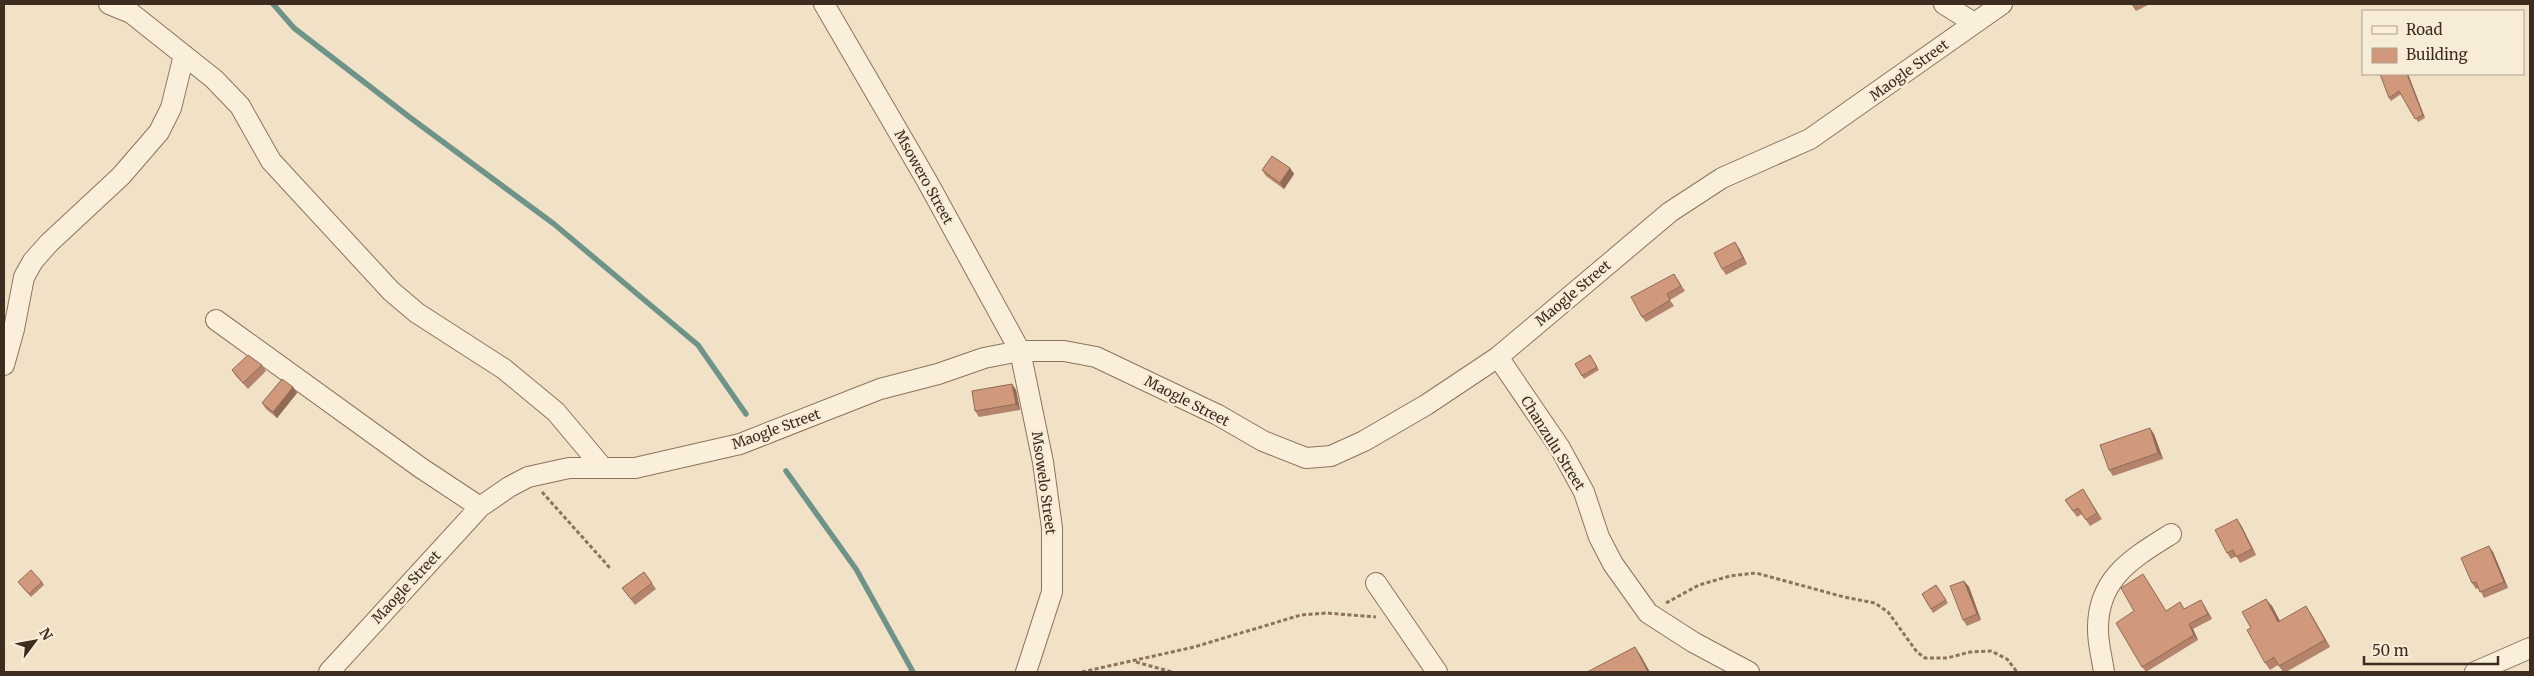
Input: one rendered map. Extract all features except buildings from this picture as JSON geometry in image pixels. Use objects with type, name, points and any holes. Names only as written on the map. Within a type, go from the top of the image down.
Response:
[{"type":"street","points":[[109,4],[131,14],[214,79],[240,106],[271,161],[390,291],[417,313],[504,370],[556,412],[604,468]]},
{"type":"street","name":"Msowero Street","points":[[824,4],[927,181],[1020,352]]},
{"type":"street","points":[[1944,4],[1974,23]]},
{"type":"street","name":"Maogle Street","points":[[329,672],[480,507],[509,487],[528,477],[568,468],[635,468],[740,444],[880,389],[938,374],[984,358],[1020,352],[1064,351],[1096,357],[1209,410],[1263,441],[1306,458],[1331,456],[1364,441],[1426,405],[1498,357],[1670,212],[1722,178],[1810,139],[2002,4]]},
{"type":"street","points":[[4,365],[14,329],[24,277],[28,269],[49,243],[121,176],[159,132],[170,108],[184,55]]},
{"type":"street","points":[[216,320],[421,468],[480,507]]},
{"type":"street","name":"Msowelo Street","points":[[1020,352],[1044,462],[1052,528],[1052,592],[1026,672]]},
{"type":"street","name":"Chanzulu Street","points":[[1498,357],[1560,448],[1584,492],[1599,538],[1613,564],[1648,613],[1692,642],[1749,672]]},
{"type":"street","points":[[2104,672],[2098,630],[2100,603],[2112,580],[2128,562],[2172,534]]},
{"type":"street","points":[[1376,583],[1408,627],[1437,672]]},
{"type":"street","points":[[2474,672],[2530,648]]},
{"type":"path","points":[[528,477],[610,568]]},
{"type":"path","points":[[1648,613],[1699,585],[1730,576],[1756,573],[1844,597],[1875,603],[1888,612],[1917,652],[1925,658],[1947,658],[1970,652],[1992,651],[2007,659],[2017,672]]},
{"type":"path","points":[[1082,672],[1136,662],[1194,647],[1301,615],[1327,613],[1375,616],[1408,627]]},
{"type":"path","points":[[1136,662],[1172,672]]},
{"type":"waterway","points":[[273,4],[294,28],[412,119],[554,224],[698,345],[746,414]]},
{"type":"waterway","points":[[786,471],[856,569],[913,672]]}]
